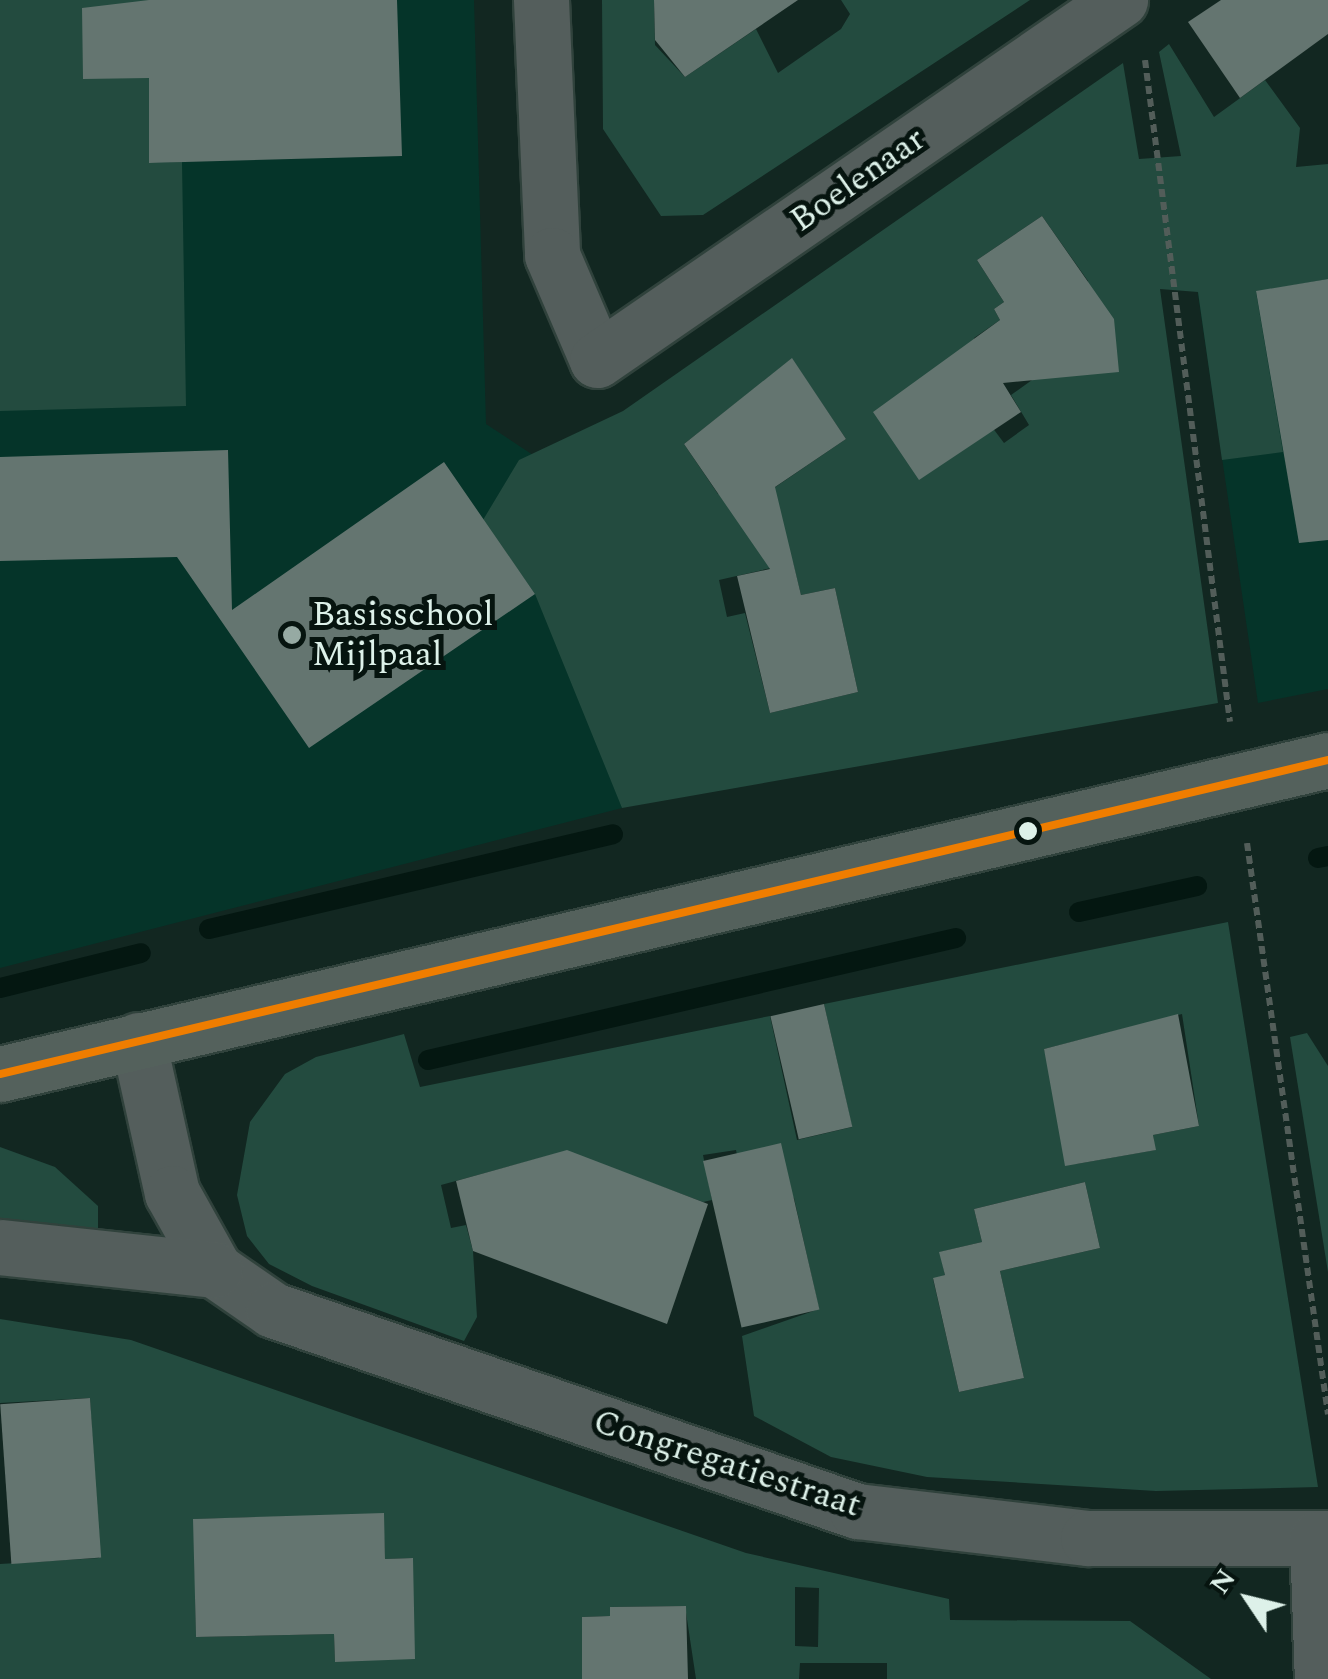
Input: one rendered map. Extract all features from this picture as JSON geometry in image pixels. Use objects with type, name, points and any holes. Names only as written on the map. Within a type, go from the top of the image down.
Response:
[{"type":"main road","points":[[0,1074],[1328,760]]},
{"type":"street","name":"Boelenaar","points":[[541,0],[552,255],[597,360],[1120,0]]},
{"type":"street","name":"Congregatiestraat","points":[[138,1040],[172,1192],[215,1270],[273,1310],[857,1510],[1088,1538],[1322,1538]]},
{"type":"street","name":"Congregatiestraat","points":[[0,1247],[215,1270]]},
{"type":"street","points":[[1322,1538],[1322,1679]]},
{"type":"path","points":[[1144,54],[1238,779],[1328,1414]]},
{"type":"shaded area","name":"Basisschool Mijlpaal","points":[[0,0],[474,0],[486,424],[545,463],[622,808],[0,968]]},
{"type":"shaded area","points":[[0,0],[149,0],[149,163],[182,162],[186,406],[0,411]]},
{"type":"shaded area","points":[[602,0],[654,0],[655,45],[685,77],[756,29],[778,73],[841,29],[850,14],[841,0],[1030,0],[703,215],[661,216],[603,129]]},
{"type":"shaded area","points":[[1169,44],[1214,117],[1265,80],[1300,128],[1296,167],[1328,164],[1328,279],[1256,292],[1283,452],[1222,460],[1198,292],[1160,289],[1218,703],[622,808],[535,594],[483,520],[519,460],[623,411],[1123,63],[1139,159],[1181,156],[1159,52]],"holes":[[[1042,216],[1088,281],[1039,375],[1011,395],[1029,425],[1004,443],[989,423],[974,338],[1000,320],[994,309],[1004,302],[977,260]],[[792,359],[846,439],[771,490],[718,494],[684,444]],[[793,563],[801,595],[835,588],[858,692],[770,713],[745,613],[727,617],[719,580]]]},
{"type":"shaded area","points":[[1328,200],[1328,689],[1258,703],[1187,219]]},
{"type":"shaded area","points":[[1228,922],[1318,1487],[1156,1491],[927,1477],[831,1457],[754,1416],[742,1336],[819,1309],[794,1198],[741,1175],[736,1150],[703,1155],[712,1200],[703,1202],[566,1151],[441,1185],[451,1228],[466,1225],[473,1251],[477,1317],[464,1341],[312,1286],[269,1264],[247,1236],[237,1195],[250,1122],[285,1074],[316,1057],[404,1034],[420,1087],[770,1016],[797,1140],[852,1127],[824,1004]],"holes":[[[1182,1014],[1199,1126],[1153,1135],[1155,1150],[1076,1164],[1044,1049]],[[1085,1182],[1100,1248],[1000,1271],[1024,1378],[959,1392],[933,1279],[945,1275],[940,1252],[982,1242],[974,1209]]]},
{"type":"shaded area","points":[[1307,1033],[1328,1066],[1328,1272],[1290,1037]]},
{"type":"shaded area","points":[[0,1147],[55,1167],[98,1206],[98,1229],[0,1220]]},
{"type":"shaded area","points":[[0,1319],[131,1340],[746,1553],[949,1599],[950,1620],[1130,1621],[1211,1679],[887,1679],[887,1663],[800,1663],[799,1679],[696,1679],[685,1606],[610,1607],[610,1616],[582,1617],[582,1679],[0,1679],[0,1564],[99,1558],[90,1398],[0,1403]],"holes":[[[383,1514],[385,1559],[412,1558],[335,1662],[334,1634],[196,1637],[194,1519]],[[795,1587],[819,1588],[818,1647],[795,1646]]]},
{"type":"building","points":[[149,0],[397,0],[402,156],[149,163],[149,78],[83,79],[82,8]]},
{"type":"building","points":[[654,0],[798,0],[685,77],[655,40]]},
{"type":"building","points":[[1221,0],[1328,0],[1328,34],[1240,98],[1188,22]]},
{"type":"building","points":[[1042,216],[1114,319],[1119,372],[1003,383],[1021,412],[919,480],[873,412],[1000,320],[994,309],[1004,302],[977,260]]},
{"type":"building","points":[[1328,279],[1328,540],[1299,543],[1256,291]]},
{"type":"building","points":[[792,358],[846,439],[775,487],[801,595],[835,588],[858,692],[770,713],[737,576],[770,569],[684,444]]},
{"type":"building","points":[[228,450],[232,610],[444,462],[535,594],[309,748],[177,557],[0,561],[0,457]]},
{"type":"building","points":[[824,1004],[852,1127],[799,1139],[770,1016]]},
{"type":"building","points":[[1178,1014],[1199,1126],[1153,1135],[1156,1150],[1065,1166],[1044,1049]]},
{"type":"building","points":[[781,1143],[819,1310],[742,1328],[703,1161]]},
{"type":"building","points":[[567,1150],[708,1204],[667,1324],[473,1251],[456,1181]]},
{"type":"building","points":[[1085,1182],[1100,1248],[1000,1271],[1024,1378],[959,1392],[933,1278],[945,1275],[939,1252],[982,1242],[974,1209]]},
{"type":"building","points":[[90,1398],[101,1558],[11,1564],[0,1404]]},
{"type":"building","points":[[384,1513],[385,1559],[413,1558],[415,1659],[335,1662],[334,1634],[196,1637],[193,1519]]},
{"type":"building","points":[[686,1606],[688,1679],[582,1679],[582,1617],[610,1616],[610,1607]]},
{"type":"waterway","points":[[209,929],[613,834]]},
{"type":"waterway","points":[[1318,858],[1328,856]]},
{"type":"waterway","points":[[1079,912],[1197,886]]},
{"type":"waterway","points":[[428,1060],[956,938]]},
{"type":"waterway","points":[[0,988],[141,953]]},
{"type":"transit line","points":[[0,1074],[1328,760]]},
{"type":"place","name":"Basisschool Mijlpaal","points":[[292,635]]}]
